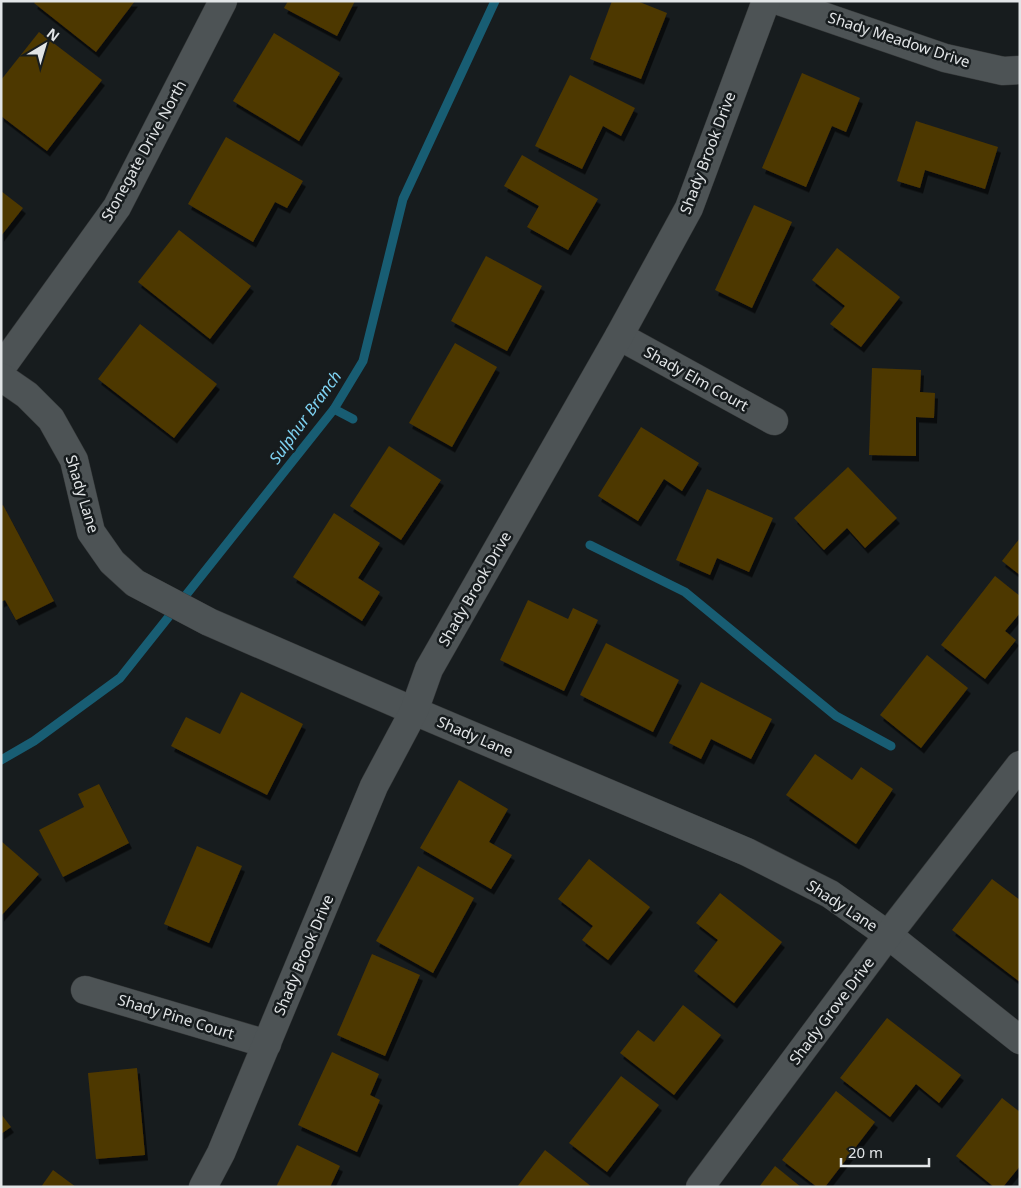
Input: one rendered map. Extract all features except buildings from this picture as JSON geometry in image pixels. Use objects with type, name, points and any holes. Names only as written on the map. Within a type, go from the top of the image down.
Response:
[{"type":"street","name":"Stonegate Drive North","points":[[1,368],[117,207],[222,1]]},
{"type":"street","name":"Shady Brook Drive","points":[[203,1187],[221,1153],[374,786],[414,711],[429,669],[619,336],[689,208],[766,1]]},
{"type":"street","name":"Shady Meadow Drive","points":[[780,1],[944,58],[1002,72],[1020,70]]},
{"type":"street","name":"Shady Elm Court","points":[[619,336],[774,422]]},
{"type":"street","name":"Shady Lane","points":[[1,376],[27,395],[51,419],[74,460],[91,532],[112,562],[135,583],[209,622],[748,852],[830,894],[888,935],[1020,1040]]},
{"type":"street","name":"Shady Grove Drive","points":[[700,1187],[888,935],[1020,765]]},
{"type":"street","name":"Shady Pine Court","points":[[85,990],[266,1044]]},
{"type":"waterway","name":"Sulphur Branch","points":[[1,760],[34,741],[120,678],[334,409],[363,361],[403,199],[495,1]]},
{"type":"waterway","points":[[334,409],[353,419]]},
{"type":"waterway","points":[[590,545],[685,592],[836,716],[891,746]]}]
